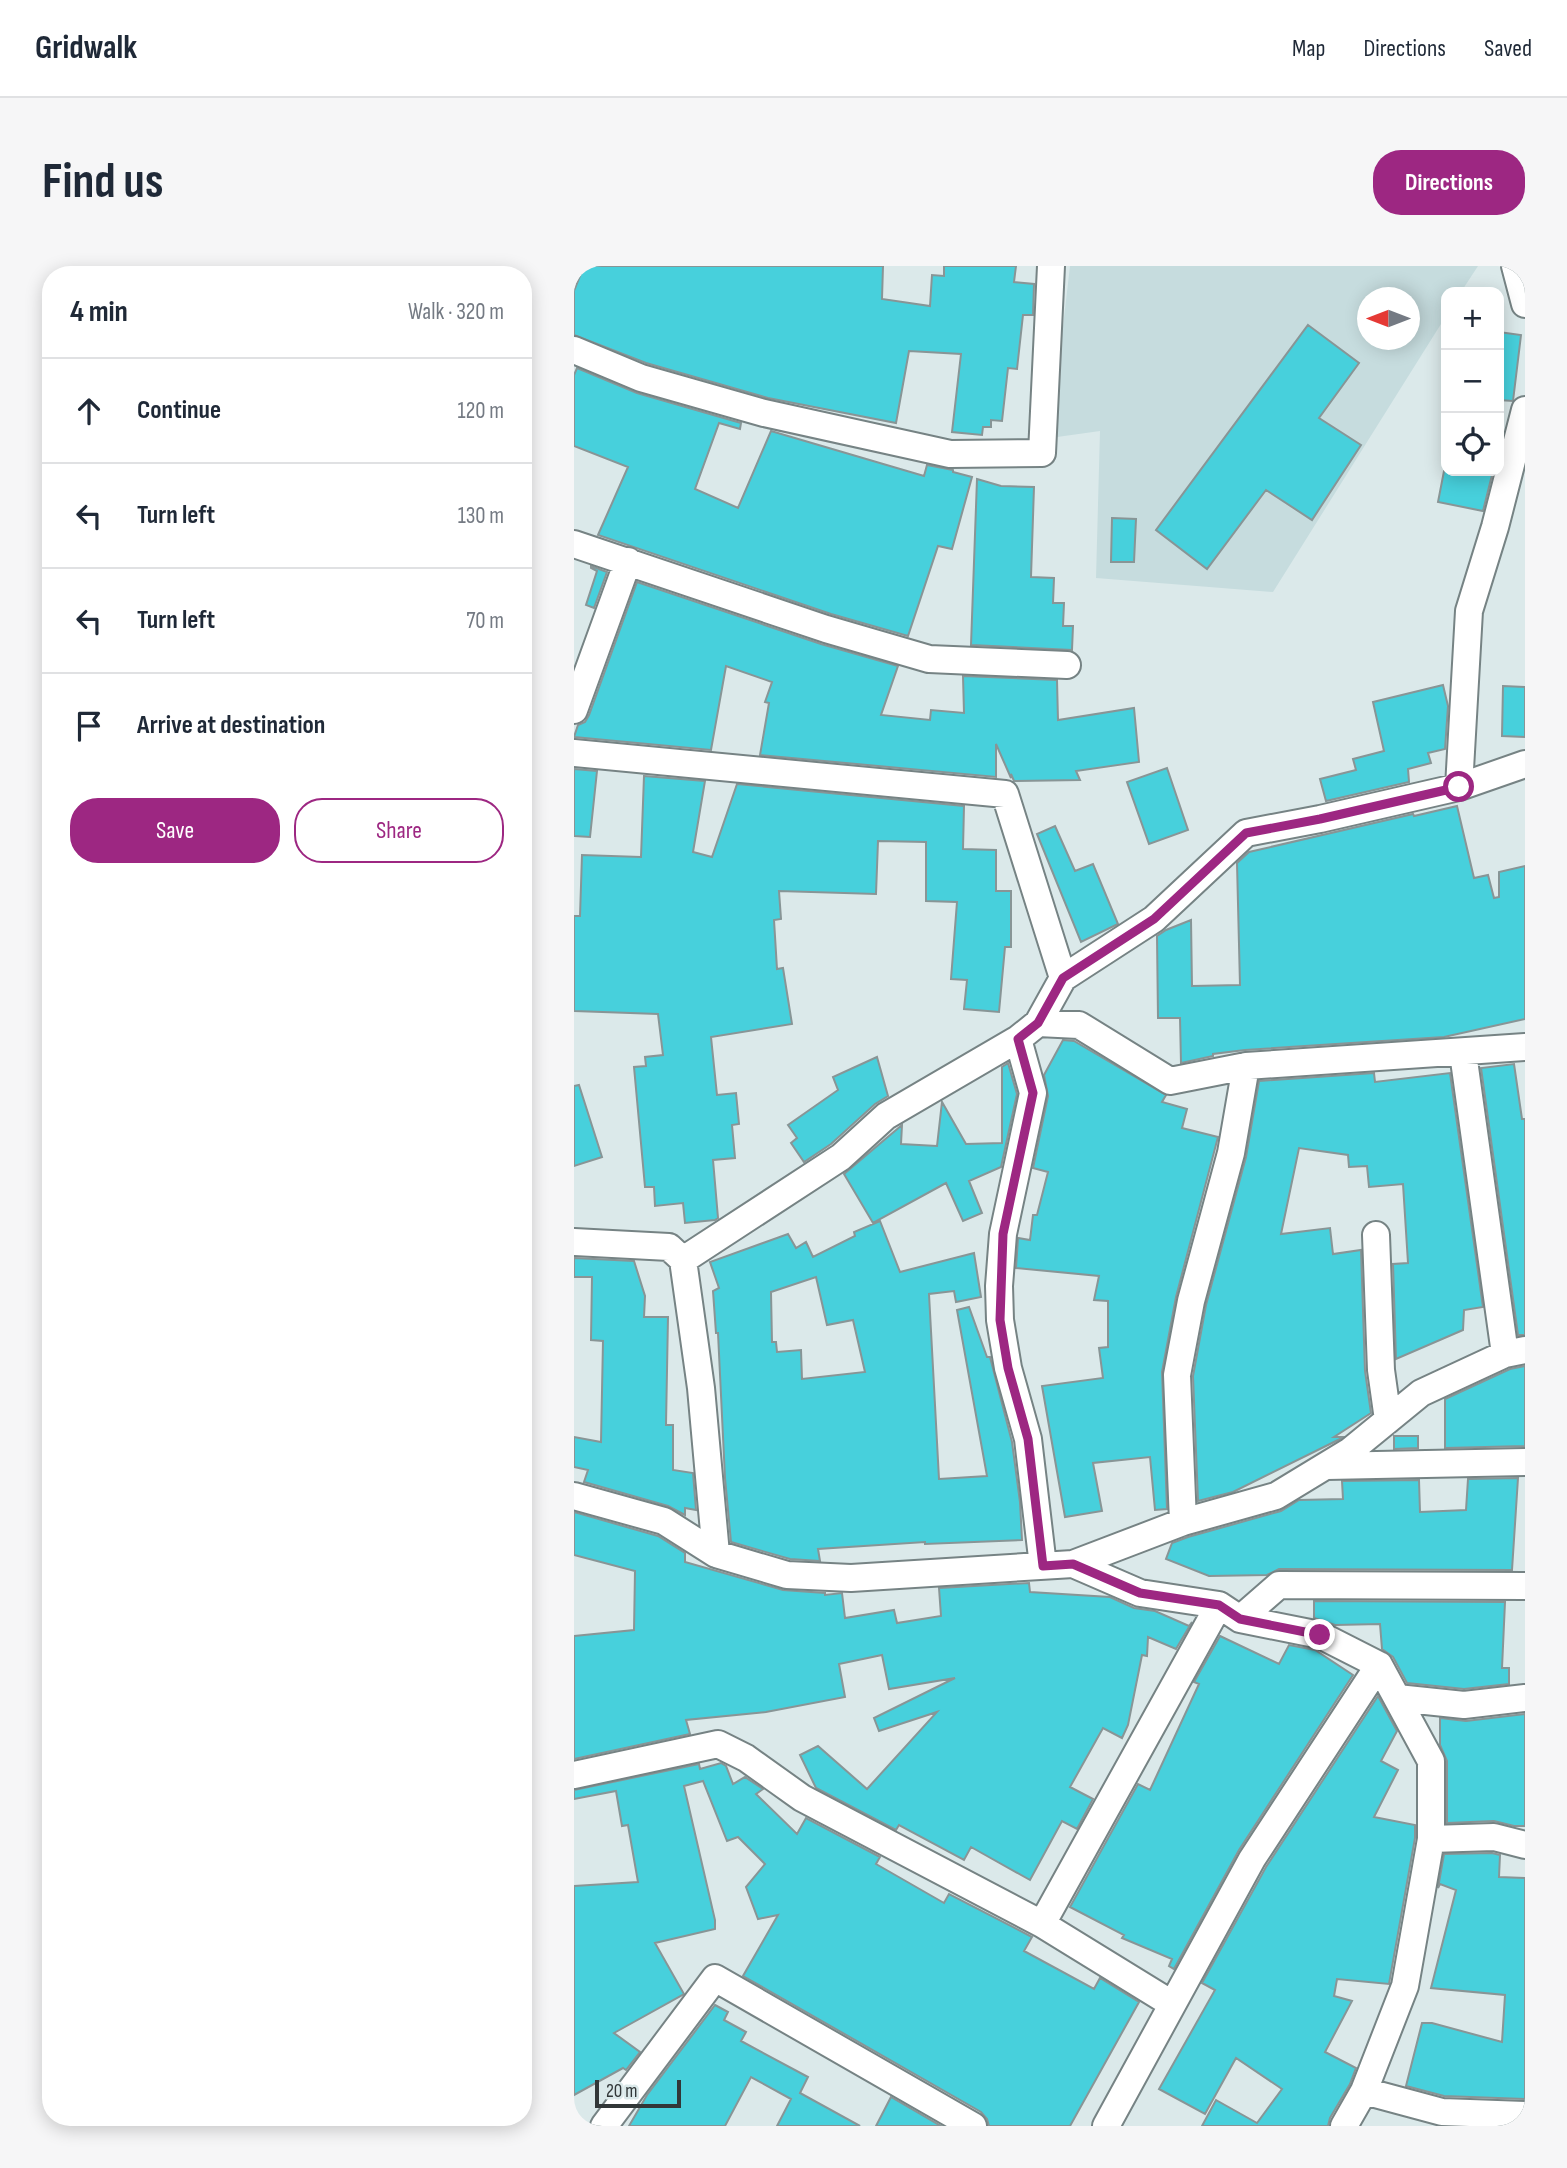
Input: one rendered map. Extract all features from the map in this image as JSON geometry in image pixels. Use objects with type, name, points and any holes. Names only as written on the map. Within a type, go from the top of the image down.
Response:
[{"type":"street","points":[[574,350],[641,377],[764,413],[950,454],[1042,453],[1051,266]]},
{"type":"street","points":[[1515,266],[1525,304]]},
{"type":"street","points":[[1459,787],[1469,611],[1495,527],[1525,410]]},
{"type":"street","points":[[574,544],[826,629],[929,659],[1067,665]]},
{"type":"street","points":[[574,710],[628,561]]},
{"type":"street","points":[[574,753],[1006,794],[1063,978]]},
{"type":"street","points":[[1043,1566],[1028,1439],[1008,1368],[1000,1320],[1003,1234],[1033,1093],[1028,1031],[1063,978],[1154,919],[1246,833],[1459,787],[1525,764]]},
{"type":"street","points":[[683,1260],[841,1157],[886,1116],[1028,1031],[1079,1025],[1170,1081],[1246,1066],[1525,1047]]},
{"type":"street","points":[[574,1496],[664,1521],[716,1554],[787,1575],[851,1578],[1073,1564],[1183,1522],[1276,1496],[1350,1451],[1421,1393],[1515,1352],[1463,1053]]},
{"type":"street","points":[[1183,1522],[1177,1375],[1191,1301],[1231,1153],[1246,1066]]},
{"type":"street","points":[[1376,1235],[1381,1370],[1388,1420]]},
{"type":"street","points":[[574,1242],[670,1247],[683,1260],[701,1388],[716,1554]]},
{"type":"street","points":[[1325,1466],[1525,1462]]},
{"type":"street","points":[[1073,1564],[1140,1593],[1320,1635],[1379,1665],[1432,1761],[1431,1839],[1405,1986],[1364,2091],[1344,2126]]},
{"type":"street","points":[[1042,1924],[1230,1612],[1279,1585],[1525,1586]]},
{"type":"street","points":[[1106,2126],[1252,1859],[1379,1665]]},
{"type":"street","points":[[1397,1698],[1464,1705],[1525,1698]]},
{"type":"street","points":[[574,1774],[719,1744],[746,1758],[802,1798],[1042,1924],[1172,2004]]},
{"type":"street","points":[[1431,1839],[1494,1837],[1525,1845]]},
{"type":"street","points":[[604,2126],[715,1978],[973,2126]]},
{"type":"street","points":[[1364,2091],[1442,2112],[1525,2115]]},
{"type":"shaded area","points":[[1070,266],[1478,266],[1464,287],[1441,287],[1441,324],[1273,592],[1096,578],[1100,431],[1050,438]]},
{"type":"building","points":[[584,266],[883,266],[882,299],[930,306],[932,275],[944,276],[944,266],[1016,266],[1014,282],[1034,284],[1033,315],[1023,315],[1017,369],[1008,368],[1002,421],[991,420],[991,427],[983,427],[982,435],[952,432],[961,354],[909,351],[896,423],[768,398],[646,363],[574,335],[574,291]]},
{"type":"building","points":[[1308,325],[1359,363],[1319,418],[1361,445],[1312,520],[1266,490],[1207,569],[1156,530]]},
{"type":"building","points":[[1504,333],[1521,335],[1513,401],[1504,400]]},
{"type":"building","points":[[577,368],[637,393],[741,423],[740,429],[719,423],[695,489],[738,508],[771,431],[924,476],[927,465],[972,477],[952,549],[938,546],[908,636],[831,614],[598,535],[628,467],[574,446],[574,375]]},
{"type":"building","points":[[1443,476],[1492,476],[1483,511],[1438,502]]},
{"type":"building","points":[[977,479],[1001,486],[1034,487],[1031,577],[1054,578],[1053,603],[1064,603],[1063,626],[1073,626],[1072,650],[971,645]]},
{"type":"building","points":[[1112,518],[1136,519],[1134,562],[1111,562]]},
{"type":"building","points":[[591,566],[607,572],[594,608],[586,605],[597,571]]},
{"type":"building","points":[[637,582],[821,644],[898,666],[881,715],[930,720],[931,710],[964,713],[963,676],[1057,680],[1058,720],[1134,708],[1139,762],[1076,771],[1080,780],[1014,781],[996,744],[996,777],[760,755],[769,703],[765,702],[772,682],[726,666],[711,750],[574,737],[578,725],[585,722],[589,715]]},
{"type":"building","points":[[1443,685],[1448,706],[1445,749],[1428,753],[1431,763],[1408,769],[1409,782],[1326,801],[1320,779],[1356,770],[1353,759],[1384,751],[1373,702]]},
{"type":"building","points":[[1503,686],[1525,687],[1525,737],[1502,736]]},
{"type":"building","points":[[1167,768],[1188,830],[1149,844],[1127,782]]},
{"type":"building","points":[[574,769],[597,771],[590,837],[574,836]]},
{"type":"building","points":[[644,776],[705,781],[693,852],[712,857],[737,784],[964,806],[963,849],[996,850],[996,891],[1011,891],[1011,947],[1005,947],[999,1012],[964,1009],[967,980],[951,979],[957,902],[926,901],[926,842],[878,841],[876,894],[779,891],[781,919],[774,920],[777,969],[783,968],[792,1024],[711,1037],[717,1095],[736,1093],[739,1124],[732,1125],[735,1158],[713,1160],[718,1218],[715,1220],[685,1223],[683,1203],[655,1206],[654,1187],[645,1187],[634,1067],[646,1066],[645,1057],[663,1055],[658,1014],[574,1011],[574,916],[580,916],[582,855],[641,857]]},
{"type":"building","points":[[1457,806],[1474,878],[1488,875],[1494,898],[1499,897],[1499,872],[1525,866],[1525,1019],[1444,1037],[1245,1050],[1213,1054],[1181,1063],[1180,1018],[1158,1018],[1157,936],[1191,920],[1192,986],[1240,985],[1237,863],[1249,852]]},
{"type":"building","points":[[1055,826],[1075,871],[1093,864],[1118,924],[1081,942],[1037,834]]},
{"type":"building","points":[[1063,1040],[1074,1041],[1166,1095],[1162,1102],[1187,1109],[1182,1128],[1218,1137],[1176,1297],[1162,1372],[1167,1509],[1155,1510],[1150,1457],[1093,1463],[1102,1511],[1065,1517],[1042,1386],[1103,1378],[1099,1348],[1108,1347],[1108,1301],[1094,1300],[1099,1276],[1016,1268],[1018,1238],[1030,1240],[1033,1215],[1037,1215],[1048,1172],[1033,1168],[1048,1096],[1044,1075]]},
{"type":"building","points":[[877,1057],[888,1096],[875,1104],[831,1144],[804,1162],[791,1143],[797,1138],[788,1125],[838,1090],[833,1077]]},
{"type":"building","points":[[1008,1063],[1017,1094],[1001,1167],[969,1181],[982,1213],[963,1221],[946,1183],[873,1223],[844,1174],[902,1125],[901,1144],[937,1146],[942,1102],[966,1144],[1002,1143],[1002,1067]]},
{"type":"building","points":[[1514,1064],[1522,1119],[1525,1119],[1525,1335],[1518,1335],[1481,1068]]},
{"type":"building","points":[[1374,1073],[1375,1082],[1450,1073],[1483,1307],[1464,1310],[1463,1330],[1396,1359],[1393,1264],[1408,1263],[1403,1184],[1369,1187],[1367,1166],[1349,1167],[1348,1155],[1299,1148],[1281,1234],[1330,1228],[1333,1254],[1361,1250],[1365,1371],[1371,1413],[1334,1437],[1343,1437],[1338,1440],[1233,1492],[1198,1501],[1193,1376],[1206,1305],[1246,1157],[1259,1081]]},
{"type":"building","points":[[579,1085],[602,1157],[574,1166],[574,1086]]},
{"type":"building","points":[[880,1221],[900,1272],[974,1253],[981,1297],[956,1302],[954,1291],[929,1294],[939,1479],[987,1476],[957,1310],[969,1307],[987,1357],[990,1357],[1012,1442],[1022,1540],[925,1542],[818,1549],[820,1561],[790,1559],[731,1542],[713,1291],[719,1288],[710,1262],[788,1234],[796,1248],[806,1242],[813,1257],[855,1236],[854,1232]],"holes":[[[816,1277],[827,1325],[853,1320],[865,1372],[802,1379],[801,1350],[777,1352],[776,1342],[772,1342],[771,1292]]]},
{"type":"building","points":[[574,1258],[634,1261],[645,1296],[644,1317],[668,1317],[666,1425],[673,1425],[673,1470],[693,1473],[696,1510],[685,1508],[685,1515],[668,1506],[584,1482],[588,1470],[574,1467],[574,1437],[601,1442],[603,1341],[591,1340],[592,1277],[574,1277]]},
{"type":"building","points":[[1525,1366],[1525,1446],[1445,1448],[1445,1399],[1510,1369]]},
{"type":"building","points":[[1394,1436],[1418,1436],[1418,1448],[1394,1449]]},
{"type":"building","points":[[1518,1478],[1512,1570],[1279,1569],[1267,1575],[1209,1576],[1166,1559],[1172,1543],[1188,1537],[1281,1511],[1299,1500],[1343,1499],[1342,1481],[1419,1480],[1420,1512],[1466,1510],[1468,1479]]},
{"type":"building","points":[[574,1512],[658,1536],[685,1553],[685,1562],[783,1590],[825,1595],[842,1593],[845,1618],[894,1610],[897,1623],[941,1616],[939,1588],[1029,1583],[1030,1592],[1110,1597],[1134,1608],[1155,1611],[1189,1626],[1192,1622],[1176,1649],[1148,1637],[1147,1656],[1142,1655],[1128,1725],[1122,1738],[1103,1728],[1070,1787],[1093,1799],[1077,1829],[1062,1821],[1030,1880],[971,1847],[964,1860],[899,1825],[896,1830],[816,1788],[800,1755],[818,1746],[867,1789],[937,1712],[879,1731],[874,1718],[955,1678],[889,1689],[882,1655],[839,1664],[845,1697],[766,1712],[686,1720],[690,1734],[574,1759],[574,1636],[634,1630],[635,1571],[574,1555]]},
{"type":"building","points":[[1314,1601],[1505,1602],[1502,1668],[1509,1668],[1509,1684],[1464,1689],[1407,1683],[1393,1657],[1382,1649],[1380,1624],[1335,1625],[1314,1618]]},
{"type":"building","points":[[1220,1636],[1279,1664],[1289,1645],[1315,1650],[1353,1675],[1239,1850],[1174,1969],[1169,1966],[1172,1959],[1122,1938],[1124,1935],[1070,1907],[1138,1784],[1150,1790],[1199,1684],[1194,1682]]},
{"type":"building","points":[[1378,1696],[1397,1731],[1381,1761],[1398,1770],[1374,1817],[1415,1825],[1415,1838],[1389,1984],[1337,1979],[1334,1996],[1352,2001],[1325,2052],[1356,2068],[1350,2084],[1328,2126],[1202,2126],[1216,2100],[1257,2123],[1282,2089],[1236,2058],[1205,2114],[1159,2089],[1215,1990],[1202,1983],[1266,1867]]},
{"type":"building","points":[[1525,1714],[1525,1826],[1494,1821],[1447,1823],[1447,1761],[1440,1745],[1440,1718],[1466,1721]]},
{"type":"building","points":[[721,1763],[726,1766],[733,1784],[745,1777],[763,1789],[756,1794],[797,1834],[806,1818],[880,1857],[876,1864],[944,1903],[949,1894],[1032,1937],[1024,1951],[1094,1989],[1100,1978],[1139,2002],[1070,2126],[989,2126],[981,2112],[743,1976],[778,1915],[758,1919],[746,1887],[765,1864],[738,1837],[727,1841],[703,1781],[684,1786],[715,1929],[655,1943],[684,1994],[614,2033],[640,2052],[626,2070],[623,2068],[574,2095],[574,1886],[638,1882],[628,1825],[622,1826],[616,1791],[574,1799],[574,1790],[699,1764],[700,1769]]},
{"type":"building","points":[[1444,1854],[1500,1855],[1499,1877],[1525,1878],[1525,2099],[1444,2096],[1406,2086],[1422,2023],[1432,2023],[1502,2042],[1505,1995],[1431,1988],[1456,1890],[1440,1884],[1438,1888]]},
{"type":"building","points":[[715,2005],[728,2012],[724,2020],[746,2032],[741,2041],[808,2077],[800,2093],[860,2126],[777,2126],[791,2099],[751,2077],[725,2126],[629,2126],[647,2095]]},
{"type":"building","points":[[891,2097],[941,2126],[876,2126]]},
{"type":"route","points":[[1320,1635],[1240,1619],[1219,1605],[1140,1593],[1073,1564],[1043,1566],[1028,1439],[1008,1368],[1000,1320],[999,1286],[1003,1234],[1033,1093],[1018,1039],[1038,1023],[1063,978],[1154,919],[1246,833],[1459,787]]}]
